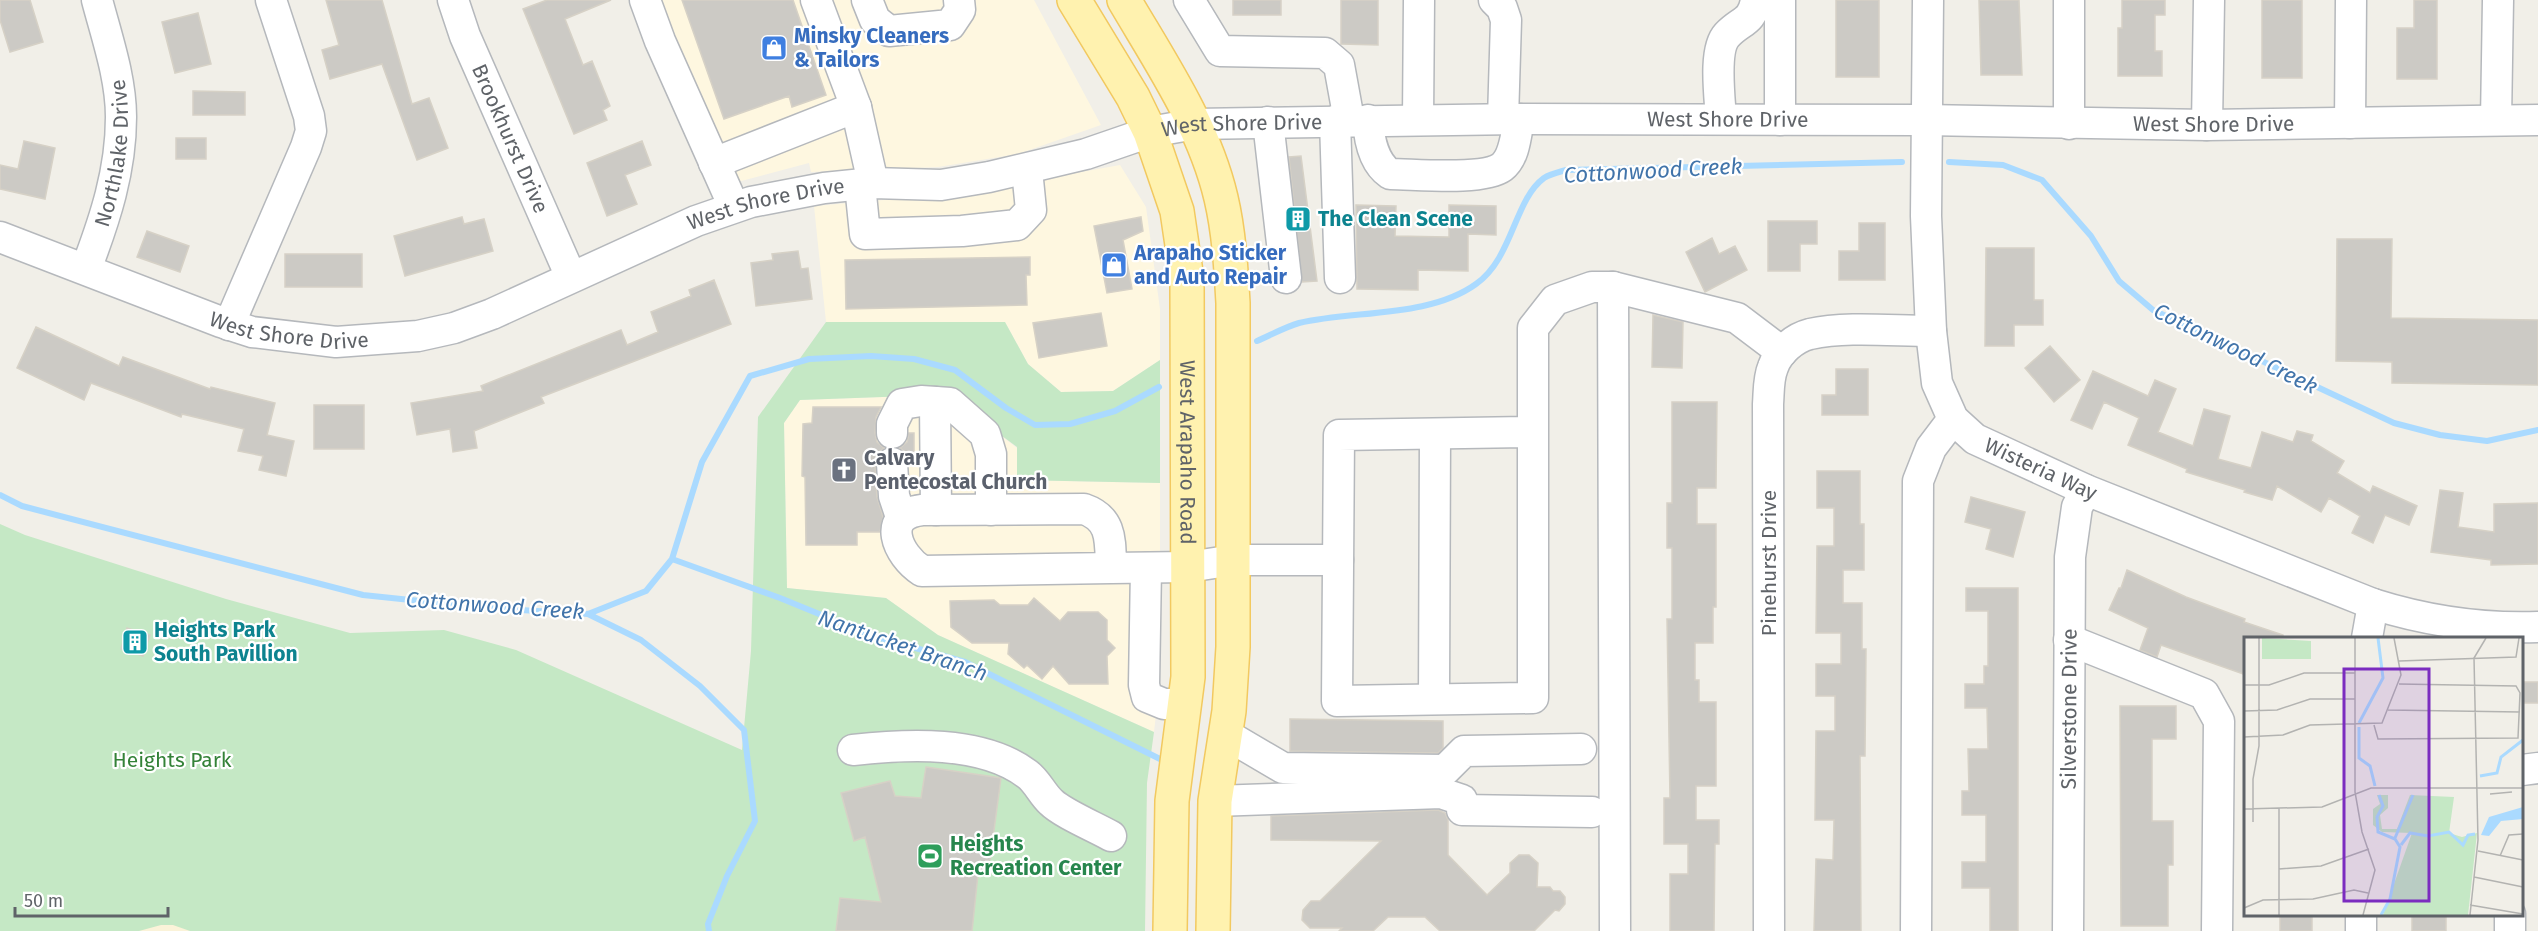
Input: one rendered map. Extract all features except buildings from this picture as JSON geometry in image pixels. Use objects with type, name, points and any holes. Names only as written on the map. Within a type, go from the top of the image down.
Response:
[{"type":"main road","name":"West Arapaho Road","points":[[1074,0],[1132,97],[1150,132],[1177,211],[1187,279],[1188,677],[1172,801],[1170,931]]},
{"type":"main road","points":[[1124,0],[1195,124],[1221,197],[1229,252],[1233,303],[1232,683],[1215,801],[1213,931]]},
{"type":"street","name":"Northlake Drive","points":[[86,269],[114,190],[121,115],[115,65],[97,0]]},
{"type":"street","points":[[229,325],[311,131],[309,116],[271,0]]},
{"type":"street","name":"Brookhurst Drive","points":[[453,0],[465,36],[571,277]]},
{"type":"street","points":[[645,0],[660,41],[734,207]]},
{"type":"street","points":[[816,0],[856,107],[867,184],[865,234],[963,231],[1017,225],[1031,210],[1027,170]]},
{"type":"street","points":[[867,0],[875,20],[889,31],[950,26],[960,10],[959,0]]},
{"type":"street","points":[[1189,0],[1220,51],[1325,53],[1339,65],[1351,120],[1340,278]]},
{"type":"street","points":[[1418,119],[1419,0]]},
{"type":"street","points":[[1351,120],[1369,133],[1380,168],[1389,174],[1475,175],[1491,172],[1504,166],[1514,147],[1506,20],[1502,8],[1494,0]]},
{"type":"street","points":[[1721,119],[1719,69],[1722,43],[1727,35],[1752,15],[1756,0]]},
{"type":"street","points":[[1780,0],[1780,120]]},
{"type":"street","name":"Wisteria Way","points":[[1928,0],[1925,120],[1931,331],[1937,383],[1953,419],[1975,439],[2086,490],[2373,604],[2410,616],[2475,627],[2538,627]]},
{"type":"street","points":[[2069,0],[2069,124]]},
{"type":"street","points":[[2207,125],[2209,0]]},
{"type":"street","points":[[2350,123],[2351,0]]},
{"type":"street","points":[[2496,120],[2498,0]]},
{"type":"street","points":[[714,163],[856,107]]},
{"type":"street","name":"West Shore Drive","points":[[0,237],[229,325],[252,332],[336,342],[418,336],[454,328],[492,314],[696,221],[734,207],[824,188],[867,184],[941,184],[1027,170],[1086,154],[1150,132],[1195,124],[1418,119],[1925,120],[2207,125],[2538,120]]},
{"type":"street","points":[[1268,122],[1286,278]]},
{"type":"street","points":[[1533,432],[1339,435],[1337,701],[1533,698],[1533,432],[1533,328],[1555,300],[1592,287],[1613,287],[1737,318],[1782,352],[1808,334],[1840,331],[1931,331]]},
{"type":"street","points":[[1613,287],[1615,931]]},
{"type":"street","name":"Pinehurst Drive","points":[[1769,931],[1768,404],[1769,380],[1773,366],[1782,352]]},
{"type":"street","points":[[935,402],[936,510]]},
{"type":"street","points":[[892,433],[892,424],[902,404],[950,403],[985,434],[991,454],[991,510]]},
{"type":"street","points":[[1916,931],[1918,481],[1931,448],[1953,419]]},
{"type":"street","points":[[1434,698],[1435,434]]},
{"type":"street","points":[[892,463],[894,496],[901,517],[897,537],[902,554],[922,571],[1188,567],[1234,560],[1338,560]]},
{"type":"street","name":"Silverstone Drive","points":[[2068,931],[2069,640],[2072,532],[2077,507],[2086,490]]},
{"type":"street","points":[[901,517],[909,512],[936,510],[1084,509],[1096,513],[1106,527],[1111,568]]},
{"type":"street","points":[[1146,568],[1145,691],[1147,697],[1164,704],[1185,704]]},
{"type":"street","points":[[2367,637],[2373,604]]},
{"type":"street","points":[[2069,640],[2204,694],[2219,721],[2217,931]]},
{"type":"street","points":[[1225,734],[1283,768],[1445,770],[1464,751],[1581,749]]},
{"type":"street","points":[[853,750],[892,746],[936,747],[974,751],[1001,758],[1029,775],[1052,804],[1111,836]]},
{"type":"street","points":[[2523,770],[2538,768]]},
{"type":"street","points":[[1215,801],[1442,793],[1462,800],[1462,810],[1592,812]]},
{"type":"shaded area","points":[[634,0],[1034,0],[1101,125],[1018,154],[938,167],[811,172],[809,163],[711,189]]},
{"type":"shaded area","points":[[1120,165],[1146,207],[1160,309],[1160,360],[1113,391],[1061,392],[1028,364],[1005,322],[826,322],[814,206],[965,193]]},
{"type":"shaded area","points":[[938,395],[971,413],[1017,448],[1018,480],[1160,483],[1160,681],[1154,732],[938,635],[886,598],[787,588],[784,423],[800,400]]},
{"type":"green space","name":"Heights Park","points":[[826,322],[1005,322],[1028,364],[1061,392],[1113,391],[1160,360],[1160,483],[1017,480],[1017,447],[971,413],[938,395],[800,400],[784,423],[787,588],[886,598],[938,635],[1154,732],[1147,783],[1145,931],[0,931],[0,524],[25,535],[226,599],[350,633],[444,630],[516,650],[742,750],[751,651],[758,417]]},
{"type":"sand","points":[[161,925],[173,925],[190,931],[139,931]]},
{"type":"waterway","name":"Cottonwood Creek","points":[[1257,341],[1299,323],[1414,308],[1457,295],[1476,284],[1498,260],[1534,188],[1544,178],[1566,170],[1902,162]]},
{"type":"waterway","name":"Cottonwood Creek","points":[[1949,162],[2003,165],[2042,180],[2091,236],[2119,281],[2153,310],[2394,423],[2440,435],[2487,441],[2538,430]]},
{"type":"waterway","name":"Cottonwood Creek","points":[[0,495],[22,506],[363,595],[487,608],[588,614],[646,591],[672,559],[702,462],[750,376],[809,359],[871,356],[914,359],[955,370],[1006,408],[1035,425],[1070,424],[1115,411],[1159,387]]},
{"type":"waterway","name":"Nantucket Branch","points":[[672,559],[780,598],[873,636],[965,662],[1160,759]]},
{"type":"waterway","points":[[588,614],[641,640],[700,686],[744,730],[755,821],[727,876],[708,924],[709,931]]},
{"type":"place","name":"Minsky Cleaners & Tailors","points":[[774,48]]},
{"type":"place","name":"The Clean Scene","points":[[1298,219]]},
{"type":"place","name":"Arapaho Sticker and Auto Repair","points":[[1114,265]]},
{"type":"place","name":"Calvary Pentecostal Church","points":[[844,470]]},
{"type":"place","name":"Heights Park South Pavillion","points":[[135,642]]},
{"type":"place","name":"Heights Recreation Center","points":[[930,856]]}]
